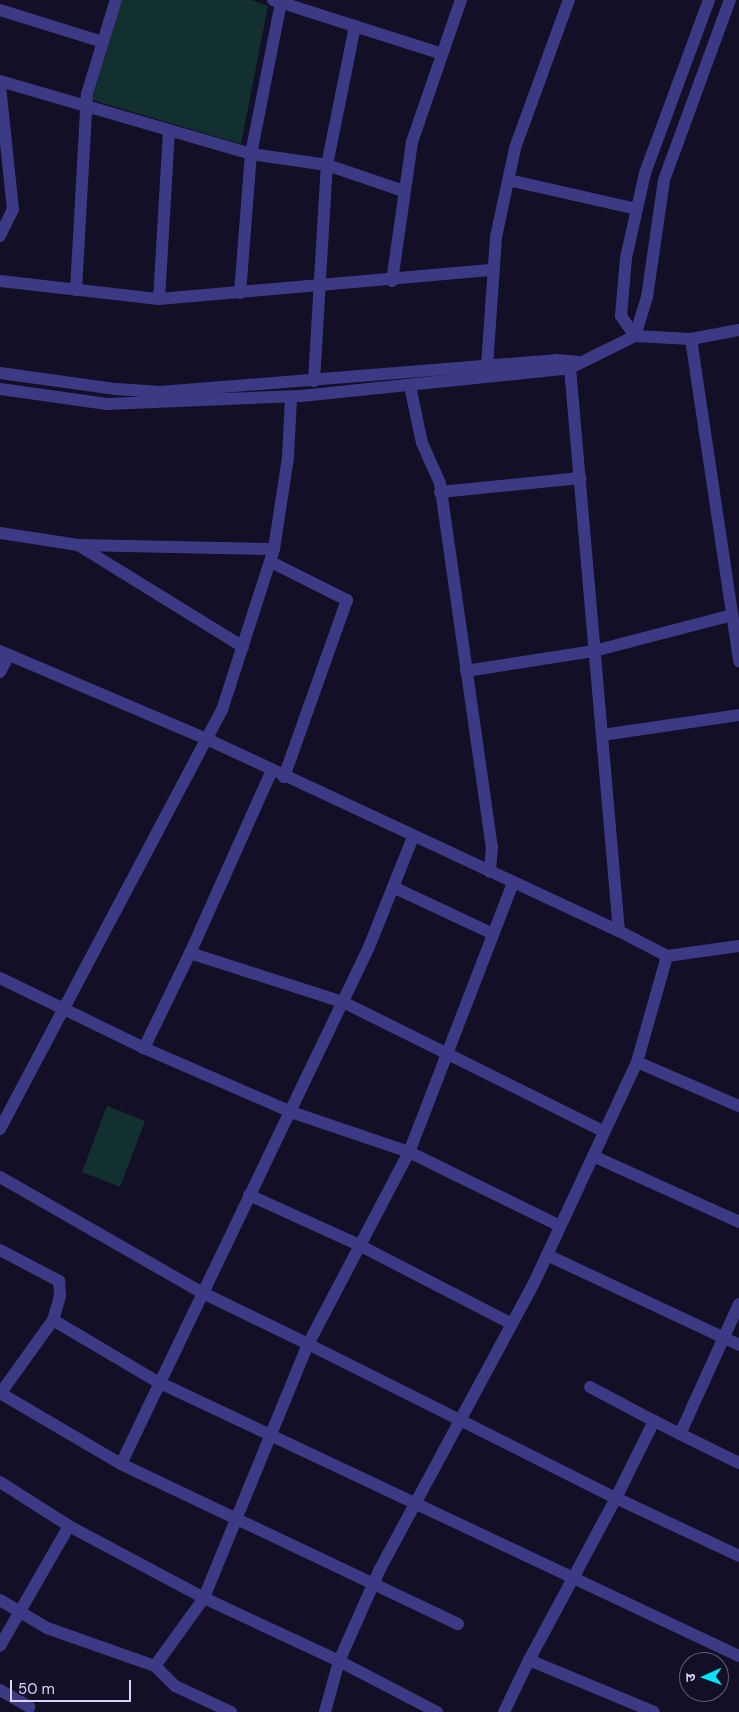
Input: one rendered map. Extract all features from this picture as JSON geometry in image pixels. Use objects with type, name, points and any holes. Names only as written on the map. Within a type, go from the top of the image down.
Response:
[{"type":"street","points":[[76,290],[86,107],[116,0]]},
{"type":"street","points":[[392,281],[412,142],[461,0]]},
{"type":"street","points":[[487,366],[494,270],[508,180],[516,148],[569,0]]},
{"type":"street","points":[[635,336],[621,316],[626,258],[645,173],[709,0]]},
{"type":"street","points":[[635,336],[647,297],[664,180],[730,0]]},
{"type":"street","points":[[240,293],[251,154],[277,1],[442,54]]},
{"type":"street","points":[[0,10],[103,42]]},
{"type":"street","points":[[314,381],[317,287],[327,165],[355,26]]},
{"type":"street","points":[[0,81],[251,154],[327,165],[404,191]]},
{"type":"street","points":[[0,86],[6,200],[13,209],[0,236]]},
{"type":"street","points":[[159,299],[169,131]]},
{"type":"street","points":[[508,180],[637,209]]},
{"type":"street","points":[[0,281],[159,299],[392,281],[494,270]]},
{"type":"street","points":[[0,389],[107,404],[291,397],[410,386],[576,365],[635,336],[691,339],[739,330]]},
{"type":"street","points":[[691,339],[739,660]]},
{"type":"street","points":[[0,373],[116,390],[160,392],[556,360],[576,365]]},
{"type":"street","points":[[576,365],[580,478],[619,931]]},
{"type":"street","points":[[410,386],[422,442],[440,483],[492,847],[490,872]]},
{"type":"street","points":[[0,1129],[209,740],[243,647],[271,562],[288,457],[291,397]]},
{"type":"street","points":[[440,492],[580,478]]},
{"type":"street","points":[[0,533],[78,545],[274,548]]},
{"type":"street","points":[[78,545],[243,647]]},
{"type":"street","points":[[271,562],[347,600],[284,776]]},
{"type":"street","points":[[466,671],[594,651],[732,615]]},
{"type":"street","points":[[0,672],[4,653],[209,740],[413,837],[619,931],[667,956],[739,946]]},
{"type":"street","points":[[602,735],[739,715]]},
{"type":"street","points":[[144,1048],[190,953],[272,770]]},
{"type":"street","points":[[121,1464],[201,1292],[291,1112],[343,1002],[413,837]]},
{"type":"street","points":[[155,1666],[204,1598],[233,1520],[308,1344],[409,1152],[491,934],[513,883]]},
{"type":"street","points":[[393,887],[491,934]]},
{"type":"street","points":[[190,953],[343,1002],[448,1051],[605,1132]]},
{"type":"street","points":[[325,1712],[339,1661],[372,1585],[547,1255],[637,1062],[667,956]]},
{"type":"street","points":[[0,978],[144,1048],[291,1112],[409,1152],[560,1226]]},
{"type":"street","points":[[637,1062],[739,1106]]},
{"type":"street","points":[[593,1156],[739,1222]]},
{"type":"street","points":[[0,1177],[201,1292],[616,1498],[739,1556]]},
{"type":"street","points":[[249,1194],[360,1245],[512,1324]]},
{"type":"street","points":[[0,1250],[59,1281],[60,1296],[53,1320],[1,1392],[121,1464],[233,1520],[458,1624]]},
{"type":"street","points":[[547,1255],[739,1345]]},
{"type":"street","points":[[680,1434],[739,1304]]},
{"type":"street","points":[[53,1320],[158,1382],[416,1501],[572,1580],[739,1656]]},
{"type":"street","points":[[590,1387],[739,1463]]},
{"type":"street","points":[[504,1712],[529,1660],[616,1498],[654,1421]]},
{"type":"street","points":[[0,1482],[69,1526],[204,1598],[339,1661],[437,1712]]},
{"type":"street","points":[[0,1646],[69,1526]]},
{"type":"street","points":[[0,1600],[46,1628],[155,1666],[175,1686],[231,1712]]},
{"type":"street","points":[[529,1660],[654,1712]]},
{"type":"street","points":[[0,1690],[29,1707]]},
{"type":"green space","points":[[122,0],[251,0],[268,6],[241,144],[92,100]]},
{"type":"green space","points":[[107,1106],[145,1121],[120,1187],[82,1172]]}]
